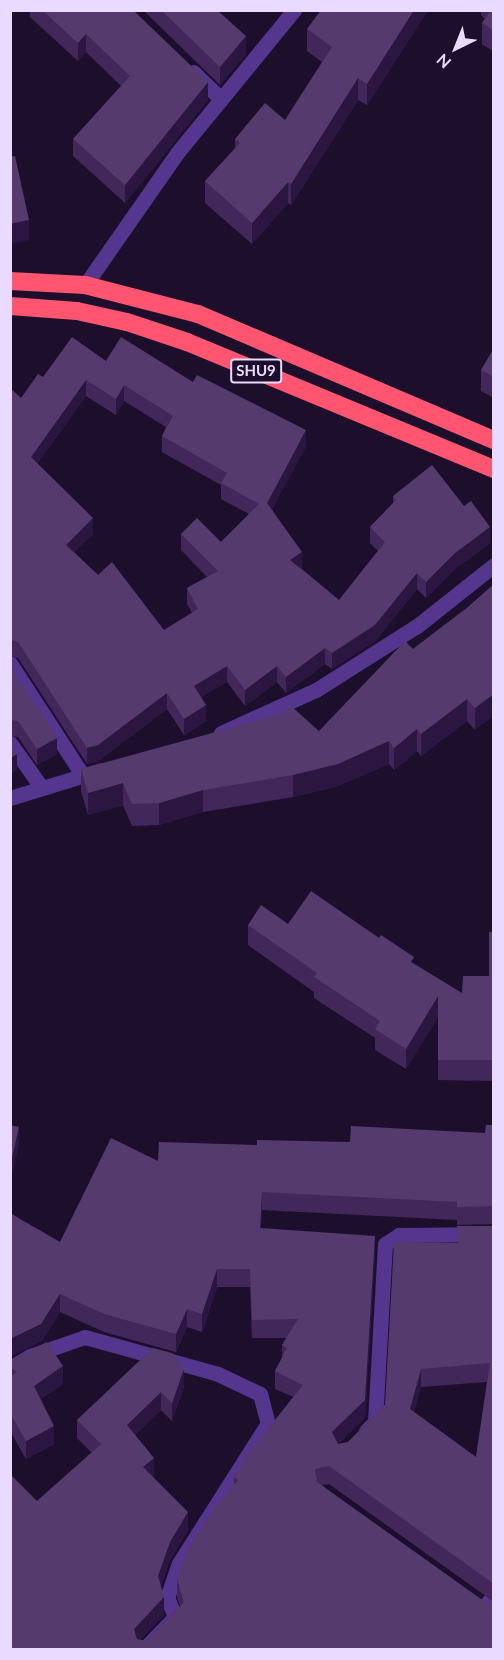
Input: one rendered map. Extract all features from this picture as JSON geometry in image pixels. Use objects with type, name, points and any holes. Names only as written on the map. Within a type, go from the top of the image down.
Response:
[{"type":"highway","name":"SHU9","points":[[10,281],[85,285],[198,314],[494,440]]},
{"type":"highway","name":"SHU9","points":[[10,306],[77,311],[127,322],[187,342],[494,469]]},
{"type":"street","points":[[85,285],[177,153],[294,10]]},
{"type":"street","points":[[179,59],[221,99]]},
{"type":"street","points":[[204,738],[316,690],[417,626],[494,566]]},
{"type":"street","points":[[10,663],[83,776]]},
{"type":"street","points":[[10,743],[42,788]]},
{"type":"street","points":[[10,798],[117,765]]},
{"type":"street","points":[[350,1445],[375,1422],[385,1244],[399,1236],[494,1234]]},
{"type":"street","points":[[10,1368],[30,1356],[85,1337],[218,1374],[260,1394],[268,1423],[179,1563],[167,1597],[175,1617],[143,1650]]},
{"type":"building","points":[[42,10],[133,10],[208,82],[125,185],[73,139],[130,76],[86,34],[78,43]]},
{"type":"building","points":[[161,10],[217,10],[246,36],[220,67]]},
{"type":"building","points":[[321,10],[414,10],[367,84],[358,78],[291,184],[288,182],[252,223],[205,181],[240,143],[235,139],[265,103],[285,120],[332,47],[307,29]]},
{"type":"building","points":[[491,10],[494,10],[494,31],[482,23]]},
{"type":"building","points":[[15,156],[29,220],[10,224],[10,157]]},
{"type":"building","points":[[72,337],[106,361],[121,337],[193,382],[197,375],[306,430],[267,503],[302,552],[290,560],[339,600],[385,542],[370,527],[396,500],[393,496],[432,465],[464,506],[471,501],[490,527],[455,553],[426,582],[417,573],[375,625],[332,653],[325,648],[286,677],[277,666],[245,690],[227,666],[194,686],[206,705],[184,719],[167,693],[98,745],[87,748],[18,642],[10,640],[10,388],[21,398],[38,374],[43,377]],"holes":[[[86,380],[116,399],[124,385],[173,416],[162,436],[227,473],[221,483],[259,504],[221,542],[197,518],[181,534],[218,571],[187,588],[198,609],[164,630],[112,562],[98,575],[66,545],[93,518],[31,457]]]},
{"type":"building","points":[[494,348],[494,377],[481,370]]},
{"type":"building","points":[[494,584],[494,694],[475,708],[467,699],[421,734],[417,729],[394,748],[389,741],[338,764],[293,775],[203,790],[159,803],[132,804],[123,783],[88,793],[81,769],[281,714],[292,707],[319,731],[405,641],[413,649]]},
{"type":"building","points":[[10,666],[57,738],[37,749],[18,721],[10,720]]},
{"type":"building","points":[[10,744],[17,754],[10,758]]},
{"type":"building","points":[[311,891],[379,938],[381,935],[414,957],[411,962],[462,993],[463,976],[489,976],[489,932],[494,932],[494,1060],[438,1060],[438,996],[406,1049],[375,1029],[380,1021],[314,977],[317,973],[248,925],[261,905],[288,924]]},
{"type":"building","points":[[10,1125],[19,1127],[10,1167]]},
{"type":"building","points":[[486,1125],[494,1125],[494,1206],[457,1207],[457,1202],[262,1192],[260,1228],[375,1236],[365,1400],[332,1432],[338,1444],[348,1442],[385,1405],[394,1242],[458,1243],[457,1226],[494,1226],[494,1584],[329,1466],[315,1469],[317,1482],[488,1604],[494,1603],[494,1650],[10,1650],[10,1474],[37,1501],[101,1444],[77,1420],[153,1348],[172,1353],[184,1369],[172,1403],[161,1392],[127,1425],[154,1458],[143,1467],[188,1512],[170,1542],[158,1576],[164,1597],[134,1629],[137,1639],[146,1641],[184,1602],[177,1579],[188,1549],[214,1509],[238,1480],[234,1477],[250,1451],[303,1385],[275,1371],[287,1348],[282,1345],[298,1319],[252,1320],[250,1269],[217,1269],[202,1314],[187,1309],[176,1334],[104,1314],[60,1294],[41,1324],[10,1339],[10,1213],[60,1242],[111,1138],[158,1161],[159,1142],[257,1145],[257,1140],[350,1142],[351,1126],[485,1133]],"holes":[[[490,1363],[476,1457],[410,1409],[421,1369]]]},
{"type":"building","points":[[47,1342],[63,1366],[34,1386],[54,1426],[26,1441],[10,1413],[10,1377],[17,1372],[10,1367],[10,1360]]}]
